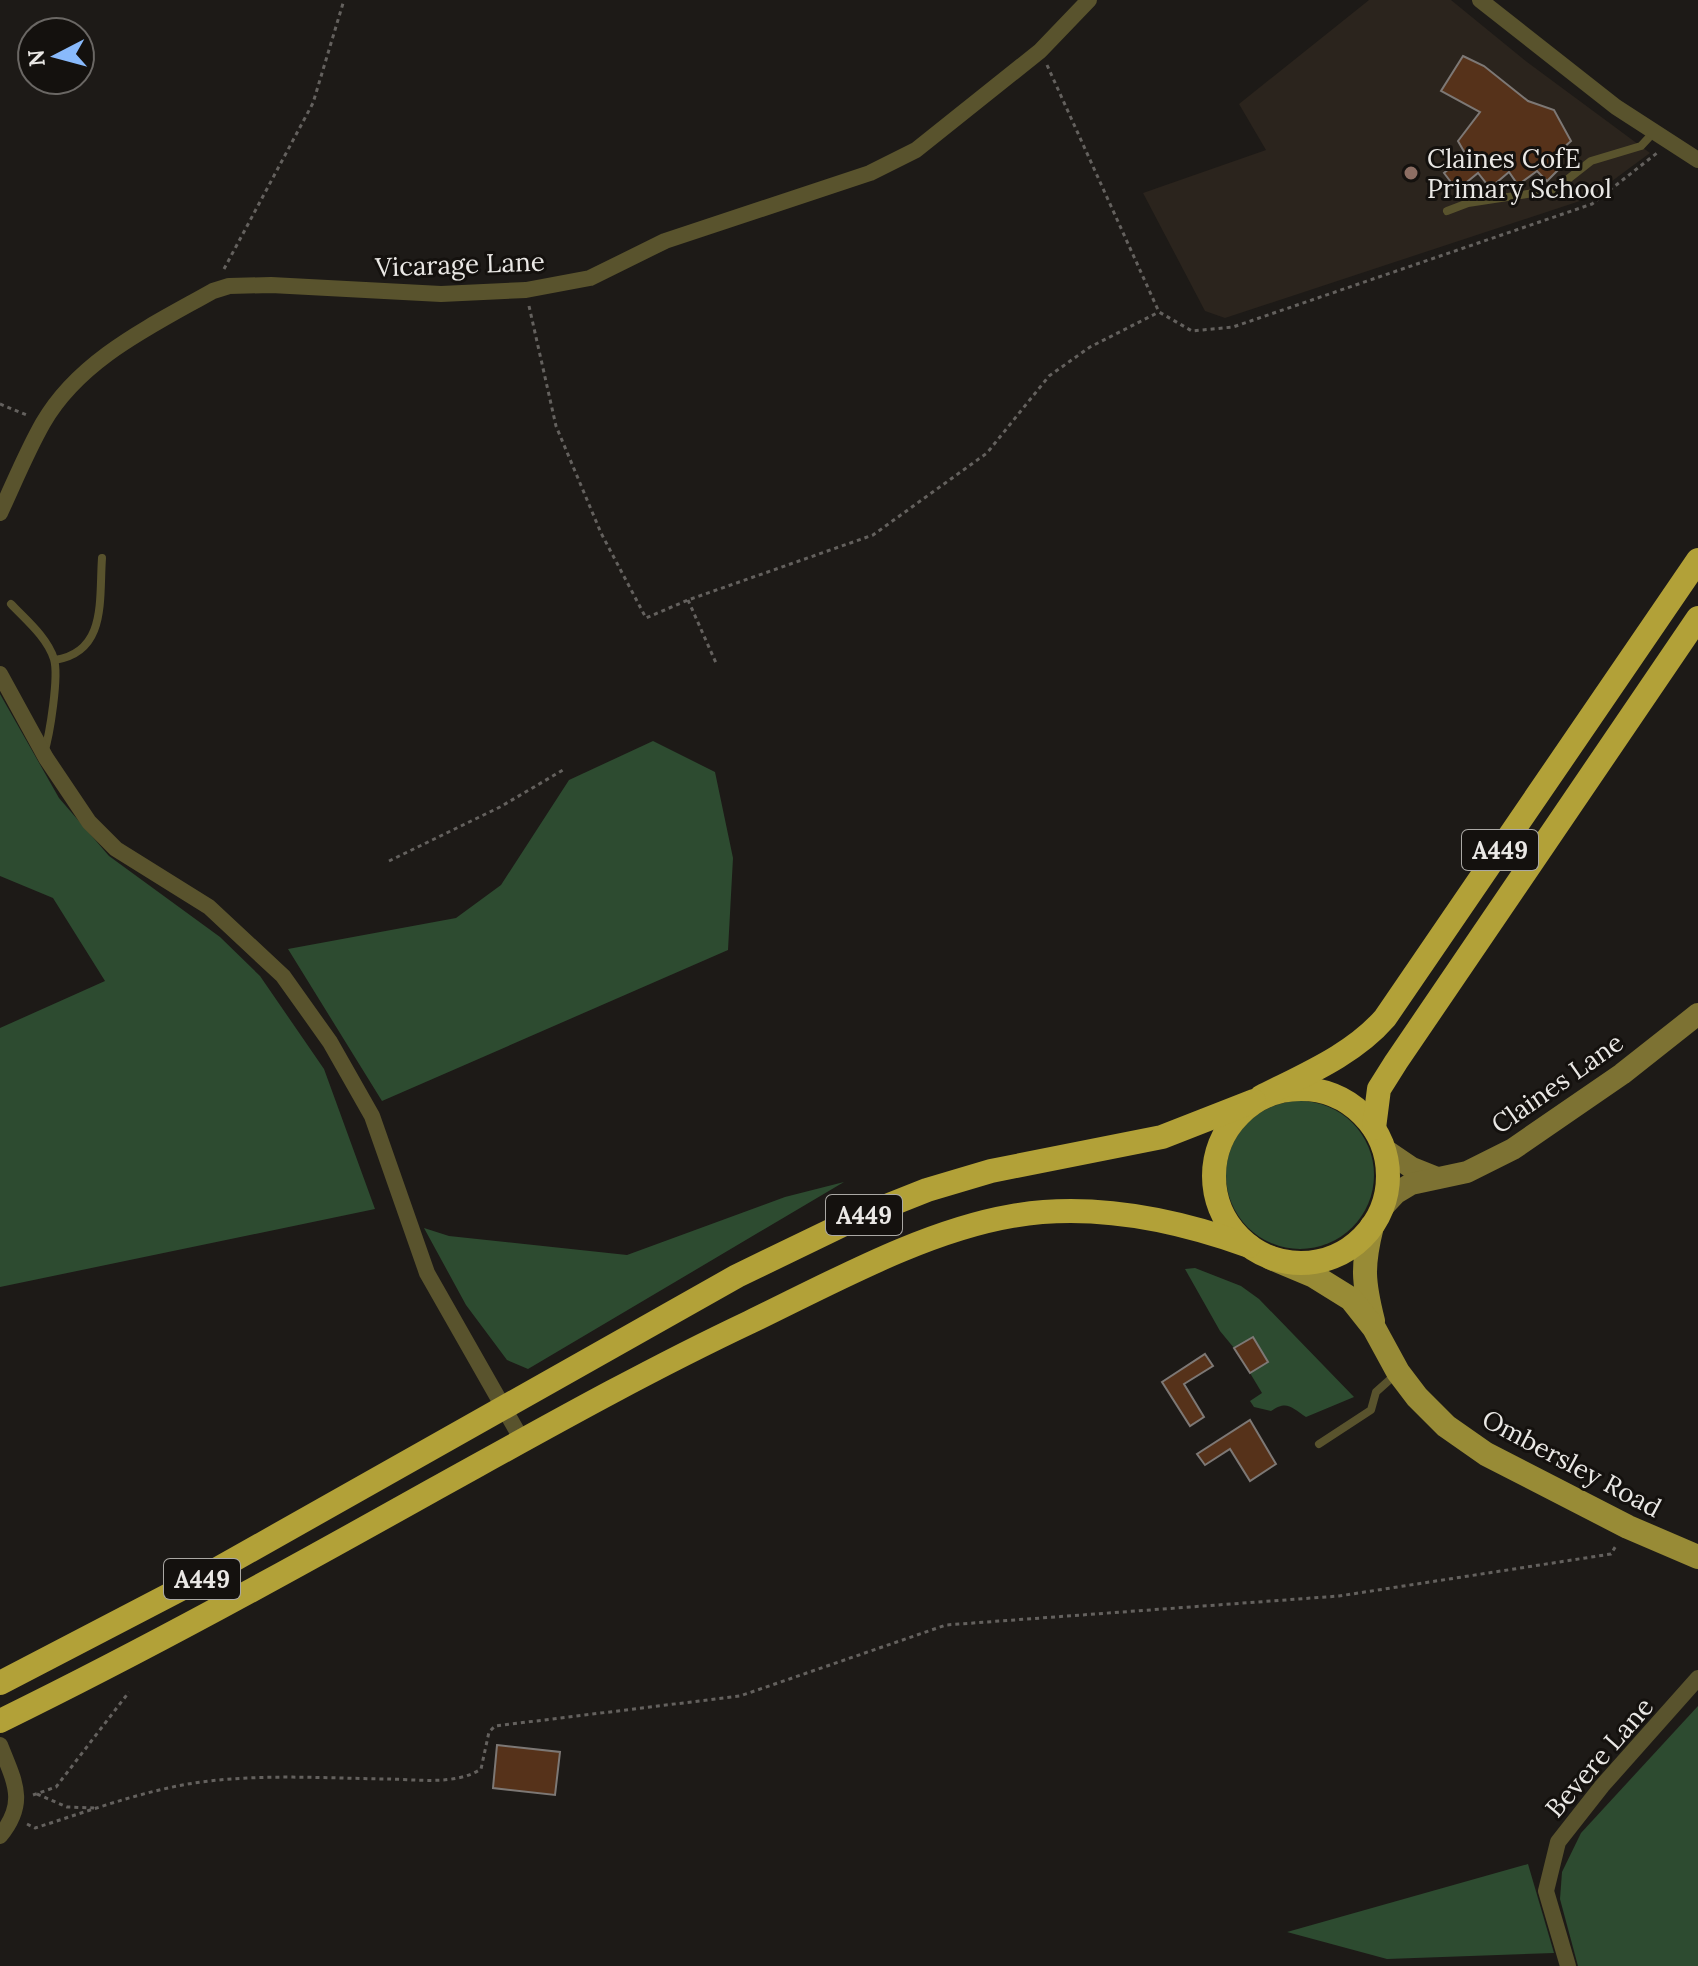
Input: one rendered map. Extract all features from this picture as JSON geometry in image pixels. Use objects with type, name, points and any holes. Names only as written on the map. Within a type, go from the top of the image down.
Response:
[{"type":"highway","name":"A449","points":[[0,1683],[198,1580],[737,1276],[892,1203],[991,1171],[1162,1137],[1258,1099],[1350,1050],[1374,1032],[1385,1018],[1698,560]]},
{"type":"highway","name":"A449","points":[[1379,1138],[1379,1089],[1698,618]]},
{"type":"highway","points":[[1297,1089],[1335,1095],[1357,1108],[1379,1138],[1388,1168],[1387,1188],[1377,1217],[1358,1242],[1340,1254],[1320,1261],[1295,1263],[1260,1252],[1232,1229],[1219,1206],[1214,1180],[1216,1155],[1226,1131],[1241,1111],[1258,1099],[1297,1089]]},
{"type":"highway","name":"A449","points":[[0,1721],[133,1655],[652,1369],[938,1235],[1011,1216],[1100,1212],[1199,1228],[1260,1252]]},
{"type":"main road","name":"Ombersley Road","points":[[1374,1328],[1364,1257],[1377,1217]]},
{"type":"main road","name":"Ombersley Road","points":[[1260,1252],[1331,1285],[1351,1299],[1374,1328],[1398,1372],[1417,1397],[1446,1426],[1486,1454],[1628,1527],[1698,1557]]},
{"type":"street","name":"Vicarage Lane","points":[[0,513],[44,422],[72,384],[119,345],[213,291],[229,286],[271,285],[441,294],[526,290],[590,278],[665,241],[870,173],[916,150],[1040,51],[1089,0]]},
{"type":"street","points":[[1480,0],[1653,133],[1698,160]]},
{"type":"street","points":[[0,674],[44,753],[89,822],[116,849],[209,907],[283,976],[330,1042],[372,1116],[427,1273],[522,1440]]},
{"type":"street","name":"Claines Lane","points":[[1377,1217],[1396,1193],[1411,1184],[1467,1172],[1513,1149],[1622,1074],[1698,1014]]},
{"type":"street","points":[[1379,1138],[1412,1168],[1437,1178]]},
{"type":"street","name":"Bevere Lane","points":[[1568,1966],[1546,1891],[1558,1842],[1602,1786],[1698,1678]]},
{"type":"street","points":[[0,1745],[17,1798],[13,1818],[0,1836]]},
{"type":"lane","points":[[1447,211],[1468,203],[1554,190],[1591,161],[1641,146],[1653,133]]},
{"type":"lane","points":[[55,660],[76,655],[90,643],[98,620],[102,558]]},
{"type":"lane","points":[[11,604],[42,636],[55,660],[51,731],[44,753]]},
{"type":"lane","points":[[1319,1444],[1371,1410],[1376,1392],[1398,1372]]},
{"type":"path","points":[[229,286],[224,267],[313,103],[344,0]]},
{"type":"path","points":[[1040,51],[1159,312],[1192,331],[1233,327],[1592,204],[1670,143]]},
{"type":"path","points":[[526,290],[556,426],[601,533],[646,618],[688,600],[873,535],[987,453],[1049,376],[1090,347],[1159,312]]},
{"type":"path","points":[[0,404],[44,422]]},
{"type":"path","points":[[688,600],[716,663]]},
{"type":"path","points":[[389,861],[500,807],[563,770]]},
{"type":"path","points":[[13,1818],[35,1828],[200,1782],[249,1778],[456,1779],[471,1776],[481,1769],[489,1732],[495,1726],[740,1696],[946,1625],[1339,1596],[1611,1554],[1628,1527]]},
{"type":"path","points":[[17,1798],[56,1787],[129,1692]]},
{"type":"path","points":[[37,1794],[67,1807],[96,1809]]},
{"type":"shaded area","name":"Claines CofE Primary School","points":[[1369,0],[1451,0],[1527,62],[1650,153],[1589,198],[1225,318],[1205,311],[1143,193],[1266,150],[1239,104]]},
{"type":"green space","points":[[0,694],[59,798],[109,856],[220,937],[260,976],[324,1069],[375,1209],[0,1287],[0,1028],[105,981],[53,898],[0,876]]},
{"type":"green space","points":[[653,741],[715,772],[733,858],[728,950],[382,1101],[288,949],[456,918],[501,885],[569,780]]},
{"type":"green space","points":[[1300,1101],[1328,1106],[1353,1122],[1369,1147],[1374,1175],[1369,1203],[1353,1228],[1328,1244],[1300,1249],[1272,1244],[1247,1228],[1231,1203],[1226,1175],[1231,1147],[1247,1122],[1272,1106]]},
{"type":"green space","points":[[844,1182],[528,1369],[507,1360],[466,1305],[424,1228],[449,1236],[627,1255],[785,1197]]},
{"type":"green space","points":[[1195,1268],[1241,1286],[1259,1299],[1354,1397],[1306,1417],[1289,1406],[1271,1411],[1254,1407],[1250,1401],[1262,1393],[1250,1373],[1268,1361],[1253,1337],[1234,1348],[1220,1331],[1185,1269]]},
{"type":"green space","points":[[1698,1706],[1698,1966],[1578,1966],[1560,1899],[1562,1872],[1581,1833]]},
{"type":"green space","points":[[1528,1864],[1554,1953],[1387,1959],[1287,1932]]},
{"type":"building","points":[[1463,56],[1484,66],[1528,101],[1554,110],[1571,141],[1552,158],[1559,169],[1547,181],[1537,171],[1518,185],[1509,172],[1490,188],[1478,173],[1457,190],[1444,173],[1466,155],[1458,141],[1480,112],[1441,91]]},
{"type":"building","points":[[1253,1337],[1268,1362],[1250,1373],[1234,1348]]},
{"type":"building","points":[[1205,1354],[1213,1366],[1184,1384],[1204,1417],[1190,1426],[1162,1382]]},
{"type":"building","points":[[1250,1420],[1276,1464],[1250,1481],[1230,1449],[1205,1465],[1197,1454]]},
{"type":"building","points":[[497,1745],[560,1752],[555,1795],[493,1788]]},
{"type":"place","name":"Claines CofE Primary School","points":[[1411,173]]}]
